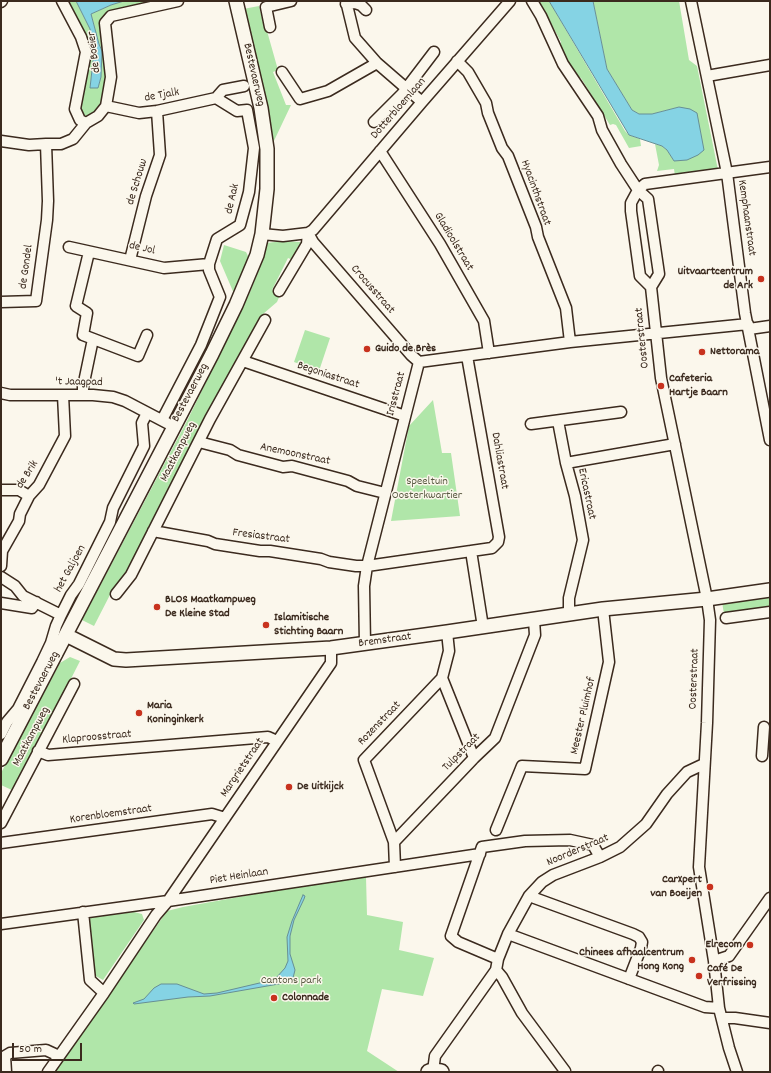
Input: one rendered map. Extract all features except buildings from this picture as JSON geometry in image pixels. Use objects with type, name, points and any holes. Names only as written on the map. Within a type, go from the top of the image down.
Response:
[{"type":"street","points":[[62,1],[81,37],[86,52],[75,109],[80,120],[86,123]]},
{"type":"street","name":"de Boeier","points":[[106,106],[111,77],[105,23],[111,16],[178,1]]},
{"type":"street","name":"Bestevaerweg","points":[[1,759],[236,305],[257,255],[262,234],[267,188],[268,168],[265,130],[236,1]]},
{"type":"street","points":[[270,27],[266,7],[291,1]]},
{"type":"street","name":"Dotterbloemlaan","points":[[279,291],[307,244],[308,233],[313,230],[510,1]]},
{"type":"street","points":[[532,1],[541,16],[564,64],[598,116],[602,130],[621,164],[638,190],[648,199],[650,203],[659,274],[650,287]]},
{"type":"street","name":"Kemphaanstraat","points":[[690,1],[727,173],[746,313],[768,420],[770,440]]},
{"type":"street","points":[[366,10],[361,5],[346,2],[355,38],[377,63],[422,102]]},
{"type":"street","points":[[374,122],[407,89],[434,52]]},
{"type":"street","name":"Hyacinthstraat","points":[[457,61],[468,72],[486,103],[488,113],[502,148],[508,156],[566,308],[570,342]]},
{"type":"street","points":[[282,72],[300,99],[328,91],[377,63]]},
{"type":"street","points":[[707,76],[770,65]]},
{"type":"street","name":"de Tjalk","points":[[106,106],[138,113],[156,111],[216,98],[223,90],[244,86]]},
{"type":"street","points":[[216,98],[237,111],[261,108]]},
{"type":"street","points":[[1,141],[29,145],[61,144],[74,139],[86,123],[98,116],[106,106]]},
{"type":"street","name":"de Aak","points":[[209,264],[217,239],[240,225],[249,192],[254,148],[247,110]]},
{"type":"street","name":"de Schouw","points":[[130,260],[146,196],[160,155],[156,111]]},
{"type":"street","name":"de Gondel","points":[[1,302],[36,301],[47,220],[48,201],[46,144]]},
{"type":"street","name":"Gladioolstraat","points":[[380,151],[440,244],[484,321],[489,353]]},
{"type":"street","points":[[638,190],[645,184],[770,167]]},
{"type":"street","name":"Oosterstraat","points":[[638,190],[631,203],[631,211],[640,276],[650,287],[661,378],[707,599],[710,620],[707,723],[699,867],[714,961],[719,1008],[729,1048],[737,1072]]},
{"type":"street","points":[[262,234],[283,236],[308,233]]},
{"type":"street","name":"Crocusstraat","points":[[308,233],[313,242],[411,355],[420,362]]},
{"type":"street","name":"de Jol","points":[[69,247],[164,268],[209,264]]},
{"type":"street","points":[[89,252],[76,306],[87,312],[83,335],[138,356],[147,335]]},
{"type":"street","points":[[162,420],[201,345],[220,298],[209,264]]},
{"type":"street","name":"Maatkampweg","points":[[116,594],[131,575],[199,442],[265,320]]},
{"type":"street","name":"Irisstraat","points":[[365,644],[364,586],[367,566],[420,362],[570,342],[656,333],[749,326],[770,326]]},
{"type":"street","points":[[83,395],[83,387],[93,339]]},
{"type":"street","name":"Dahliastraat","points":[[367,566],[492,548],[498,542],[499,537],[467,356]]},
{"type":"street","name":"Begoniastraat","points":[[243,361],[405,416]]},
{"type":"street","name":"'t Jaagpad","points":[[1,394],[113,397],[125,401],[174,426]]},
{"type":"street","name":"de Brik","points":[[1,566],[2,551],[19,521],[20,514],[29,496],[39,485],[65,436],[63,395]]},
{"type":"street","points":[[531,424],[621,412]]},
{"type":"street","name":"het Galjoen","points":[[1,734],[7,722],[18,709],[51,643],[61,615],[71,595],[79,584],[110,522],[113,508],[144,446],[142,423],[147,413]]},
{"type":"street","points":[[558,421],[566,463]]},
{"type":"street","name":"Anemoonstraat","points":[[199,442],[230,450],[238,455],[283,467],[292,466],[348,481],[357,486],[385,493]]},
{"type":"street","name":"Ericastraat","points":[[569,615],[569,598],[582,540],[575,496],[566,463],[675,444]]},
{"type":"street","points":[[1,490],[19,490],[29,496]]},
{"type":"street","name":"Fresiastraat","points":[[153,531],[208,541],[215,544],[260,551],[270,551],[356,566],[367,566]]},
{"type":"street","points":[[471,551],[483,627]]},
{"type":"street","points":[[3,582],[15,586],[23,596],[61,615]]},
{"type":"street","name":"Bremstraat","points":[[66,635],[114,659],[126,660],[331,648],[603,609],[707,599],[770,590]]},
{"type":"street","points":[[1,603],[32,608],[36,602]]},
{"type":"street","name":"Meester Pluimhof","points":[[496,830],[522,766],[585,769],[610,662],[603,609]]},
{"type":"street","points":[[726,618],[770,612]]},
{"type":"street","name":"Tulpstraat","points":[[394,842],[495,738],[535,635],[534,620]]},
{"type":"street","points":[[448,632],[448,650],[442,678],[474,758]]},
{"type":"street","name":"Margrietstraat","points":[[48,1072],[104,993],[156,915],[168,901],[331,663],[331,648]]},
{"type":"street","name":"Rozenstraat","points":[[394,842],[364,760],[442,678]]},
{"type":"street","name":"Maatkampweg","points":[[1,823],[74,684]]},
{"type":"street","points":[[762,756],[764,727]]},
{"type":"street","name":"Klaproosstraat","points":[[38,751],[48,755],[268,736],[277,741]]},
{"type":"street","name":"Noorderstraat","points":[[434,1072],[435,1056],[497,964],[508,934],[529,896],[542,882],[553,875],[600,857],[620,847],[646,824],[667,794],[687,772],[704,764]]},
{"type":"street","name":"Korenbloemstraat","points":[[1,843],[212,814],[225,818]]},
{"type":"street","name":"Piet Heinlaan","points":[[1,924],[395,867],[525,841],[570,840],[593,845],[598,850],[600,857]]},
{"type":"street","points":[[394,842],[395,867]]},
{"type":"street","points":[[481,850],[452,936],[458,942],[497,964],[502,977],[522,1013],[565,1070],[564,1072]]},
{"type":"street","points":[[529,896],[639,937],[642,942],[641,948],[629,979]]},
{"type":"street","points":[[714,961],[728,956],[770,898]]},
{"type":"street","points":[[83,912],[90,980],[104,993]]},
{"type":"street","points":[[508,934],[705,1007],[719,1008]]},
{"type":"street","points":[[722,1018],[735,1018],[770,1023]]},
{"type":"street","points":[[6,1072],[4,1056],[10,1053],[46,1050],[59,1056]]},
{"type":"green space","points":[[64,1],[76,1],[90,29],[94,52],[90,87],[98,88],[101,77],[102,51],[91,14],[124,1],[168,1],[111,14],[101,19],[100,22],[108,59],[102,107],[86,117],[82,114],[79,105],[88,55]]},
{"type":"green space","points":[[539,1],[549,1],[625,131],[629,135],[640,139],[641,146],[629,148],[616,125],[610,125],[581,78],[574,75],[560,47],[561,42]]},
{"type":"green space","points":[[593,1],[679,1],[689,60],[697,66],[718,170],[675,176],[674,169],[657,171],[659,165],[655,144],[662,146],[667,150],[674,161],[679,107],[652,114],[639,114],[632,110],[607,69]]},
{"type":"green space","points":[[259,6],[265,31],[267,31],[278,70],[273,72],[286,105],[291,105],[272,145],[243,9]]},
{"type":"green space","points":[[282,241],[301,242],[293,260],[288,258],[272,290],[280,295],[277,302],[263,314],[160,505],[130,569],[113,589],[94,626],[82,620],[188,419],[250,292],[264,257],[267,243]]},
{"type":"green space","points":[[224,245],[246,252],[248,256],[251,257],[235,296],[220,261]]},
{"type":"green space","points":[[305,330],[330,338],[319,371],[294,362]]},
{"type":"green space","name":"Speeltuin Oosterkwartier","points":[[433,400],[442,453],[451,453],[460,516],[391,521],[409,426]]},
{"type":"green space","points":[[770,594],[770,608],[724,614],[722,602]]},
{"type":"green space","points":[[70,657],[80,661],[14,791],[1,785],[1,773],[60,663]]},
{"type":"green space","name":"Cantons park","points":[[366,877],[367,915],[403,922],[399,950],[434,958],[423,996],[382,989],[367,1051],[399,1072],[54,1072],[167,911],[278,890]]},
{"type":"green space","points":[[134,912],[142,914],[144,920],[103,980],[94,975],[88,918]]},
{"type":"water","points":[[76,1],[124,1],[91,14],[102,51],[101,77],[98,88],[90,88],[94,52],[90,29]]},
{"type":"water","points":[[549,1],[593,1],[607,69],[632,110],[639,114],[652,114],[679,107],[690,109],[697,113],[704,150],[698,155],[687,160],[674,161],[667,150],[662,146],[629,135]]},
{"type":"water","points":[[303,895],[305,896],[294,920],[290,936],[290,954],[295,970],[293,978],[290,982],[210,996],[133,1003],[144,999],[154,988],[161,984],[177,984],[204,994],[217,993],[276,978],[285,968],[288,961],[287,937]]},
{"type":"place","name":"Uitvaartcentrum de Ark","points":[[761,279]]},
{"type":"place","name":"Guido de Brès","points":[[367,349]]},
{"type":"place","name":"Nettorama","points":[[702,352]]},
{"type":"place","name":"Cafeteria Hartje Baarn","points":[[661,386]]},
{"type":"place","name":"BLOS Maatkampweg De Kleine Stad","points":[[157,607]]},
{"type":"place","name":"Islamitische Stichting Baarn","points":[[266,625]]},
{"type":"place","name":"Maria Koninginkerk","points":[[139,713]]},
{"type":"place","name":"De Uitkijck","points":[[289,787]]},
{"type":"place","name":"CarXpert van Boeijen","points":[[710,887]]},
{"type":"place","name":"Elrecom","points":[[750,945]]},
{"type":"place","name":"Chinees afhaalcentrum Hong Kong","points":[[692,960]]},
{"type":"place","name":"Café De Verfrissing","points":[[699,976]]},
{"type":"place","name":"Colonnade","points":[[274,998]]}]
